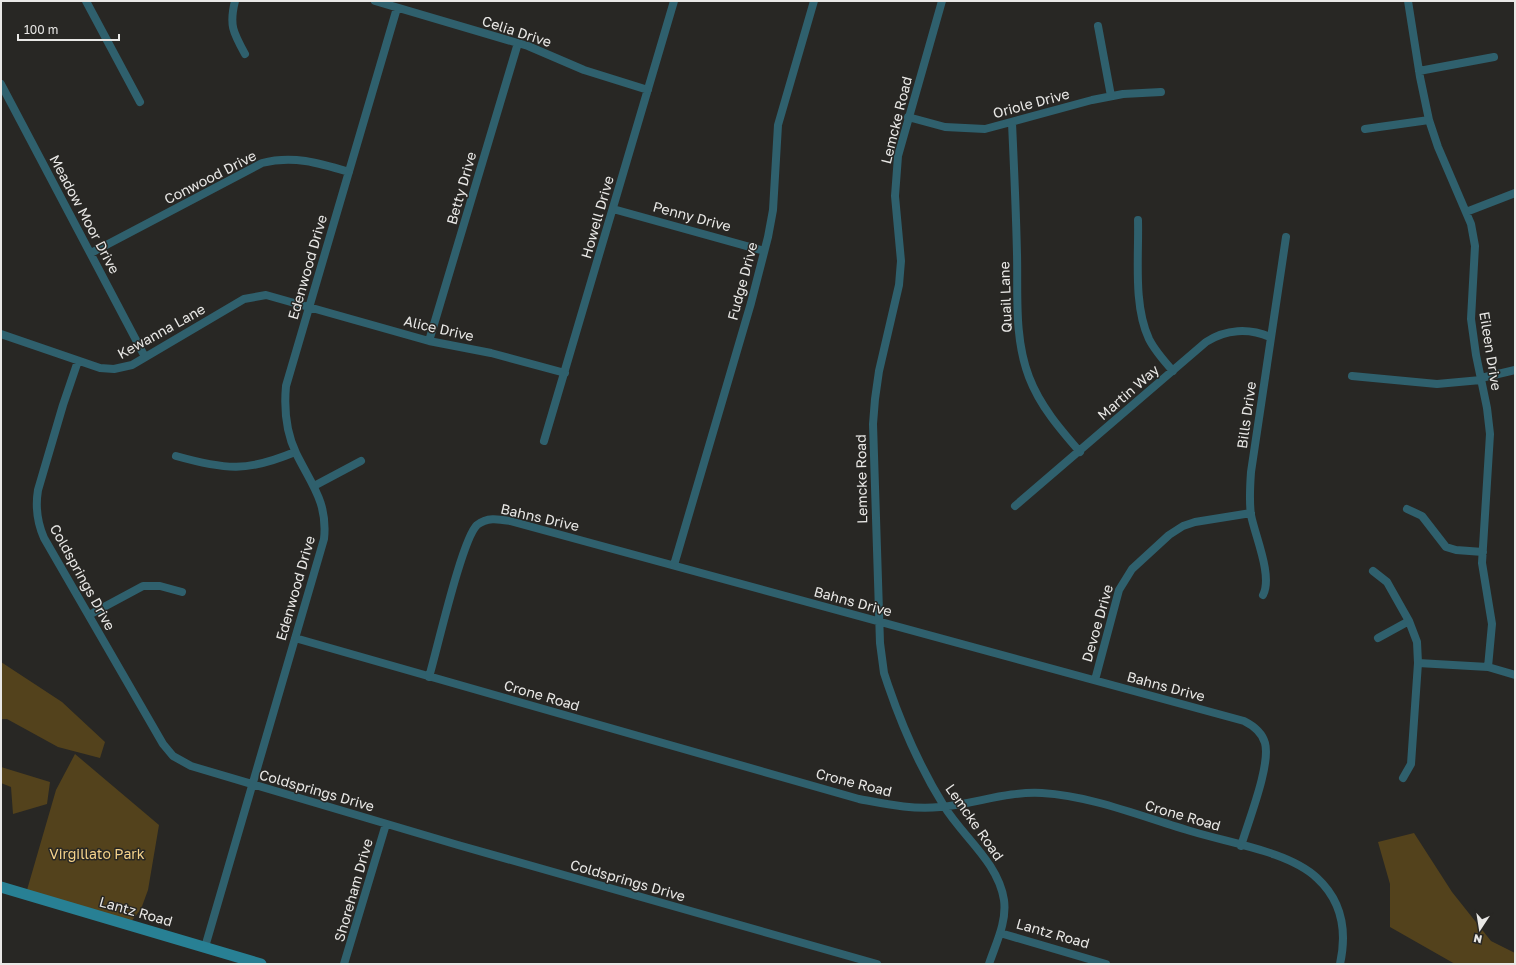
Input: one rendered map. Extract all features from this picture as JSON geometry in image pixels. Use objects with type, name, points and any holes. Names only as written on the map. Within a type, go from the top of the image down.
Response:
[{"type":"street","points":[[86,1],[140,102]]},
{"type":"street","points":[[235,1],[231,18],[232,29],[244,54]]},
{"type":"street","name":"Celia Drive","points":[[375,1],[535,48],[584,70],[648,90]]},
{"type":"street","name":"Howell Drive","points":[[544,441],[674,1]]},
{"type":"street","name":"Fudge Drive","points":[[674,565],[745,324],[764,251],[772,210],[778,124],[814,1]]},
{"type":"street","name":"Lemcke Road","points":[[942,1],[898,156],[895,186],[901,261],[899,285],[879,370],[874,409],[874,477],[879,622],[883,665],[888,685],[908,734],[944,806],[997,877],[1002,889],[1005,906],[1000,933]]},
{"type":"street","name":"Eileen Drive","points":[[1408,1],[1419,71],[1429,120],[1438,147],[1471,224],[1475,246],[1471,319],[1490,434],[1482,569],[1492,624],[1488,667]]},
{"type":"street","name":"Edenwood Drive","points":[[205,947],[324,539],[325,521],[323,508],[314,486],[295,452],[288,430],[285,398],[286,386],[397,8]]},
{"type":"street","points":[[1098,26],[1111,96]]},
{"type":"street","name":"Betty Drive","points":[[429,341],[518,43]]},
{"type":"street","points":[[1419,71],[1494,57]]},
{"type":"street","name":"Meadow Moor Drive","points":[[1,84],[145,357]]},
{"type":"street","name":"Oriole Drive","points":[[908,117],[935,125],[961,129],[985,129],[1111,96],[1161,92]]},
{"type":"street","points":[[1365,129],[1429,120]]},
{"type":"street","name":"Quail Lane","points":[[1012,123],[1018,311],[1022,354],[1029,378],[1042,403],[1061,430],[1080,452]]},
{"type":"street","name":"Conwood Drive","points":[[91,254],[262,164],[281,160],[301,160],[349,172]]},
{"type":"street","points":[[1466,212],[1515,193]]},
{"type":"street","name":"Penny Drive","points":[[613,209],[764,251]]},
{"type":"street","points":[[1138,220],[1140,300],[1142,317],[1153,345],[1173,371]]},
{"type":"street","name":"Bills Drive","points":[[1263,595],[1267,580],[1251,513],[1249,492],[1270,337],[1286,237]]},
{"type":"street","name":"Kewanna Lane","points":[[1,334],[100,368],[114,369],[128,366],[145,357],[250,297],[261,294],[271,295],[309,306]]},
{"type":"street","name":"Alice Drive","points":[[309,306],[429,341],[491,353],[565,373]]},
{"type":"street","name":"Martin Way","points":[[1015,506],[1080,452],[1206,342],[1219,335],[1245,331],[1270,337]]},
{"type":"street","name":"Coldsprings Drive","points":[[78,361],[63,405],[38,490],[36,509],[37,519],[44,538],[163,744],[182,762],[191,766],[386,824],[850,960],[877,964]]},
{"type":"street","points":[[1352,376],[1437,384],[1481,379],[1515,370]]},
{"type":"street","points":[[176,456],[217,466],[245,467],[270,462],[295,452]]},
{"type":"street","points":[[314,486],[361,460]]},
{"type":"street","points":[[1407,508],[1422,516],[1446,547],[1456,550],[1483,552]]},
{"type":"street","name":"Devoe Drive","points":[[1094,680],[1119,590],[1132,569],[1169,535],[1183,526],[1195,522],[1251,513]]},
{"type":"street","name":"Bahns Drive","points":[[429,676],[463,552],[472,532],[484,521],[495,518],[510,520],[1239,720],[1258,730],[1265,745],[1263,770],[1241,846]]},
{"type":"street","points":[[1373,571],[1387,582],[1409,621],[1417,642],[1418,664],[1411,764],[1403,778]]},
{"type":"street","points":[[89,615],[143,586],[160,586],[182,592]]},
{"type":"street","points":[[1378,638],[1409,621]]},
{"type":"street","name":"Crone Road","points":[[295,638],[859,799],[914,807],[944,806],[1016,793],[1055,795],[1102,805],[1289,860],[1310,872],[1323,884],[1337,907],[1342,923],[1344,937],[1340,964]]},
{"type":"street","points":[[1418,664],[1488,667],[1515,675]]},
{"type":"street","name":"Shoreham Drive","points":[[344,964],[386,824]]},
{"type":"street","name":"Lantz Road","points":[[1,887],[261,964]]},
{"type":"street","name":"Lantz Road","points":[[989,964],[1000,933],[1106,964]]},
{"type":"green space","points":[[1,662],[62,702],[105,742],[100,758],[58,747],[7,719],[1,719]]},
{"type":"green space","name":"Virgillato Park","points":[[75,754],[159,825],[148,890],[141,909],[130,923],[27,890],[56,790]]},
{"type":"green space","points":[[1,767],[50,782],[47,804],[13,814],[11,787],[1,783]]},
{"type":"green space","points":[[1414,833],[1452,892],[1491,941],[1515,953],[1515,964],[1455,964],[1390,927],[1390,884],[1378,842]]}]
